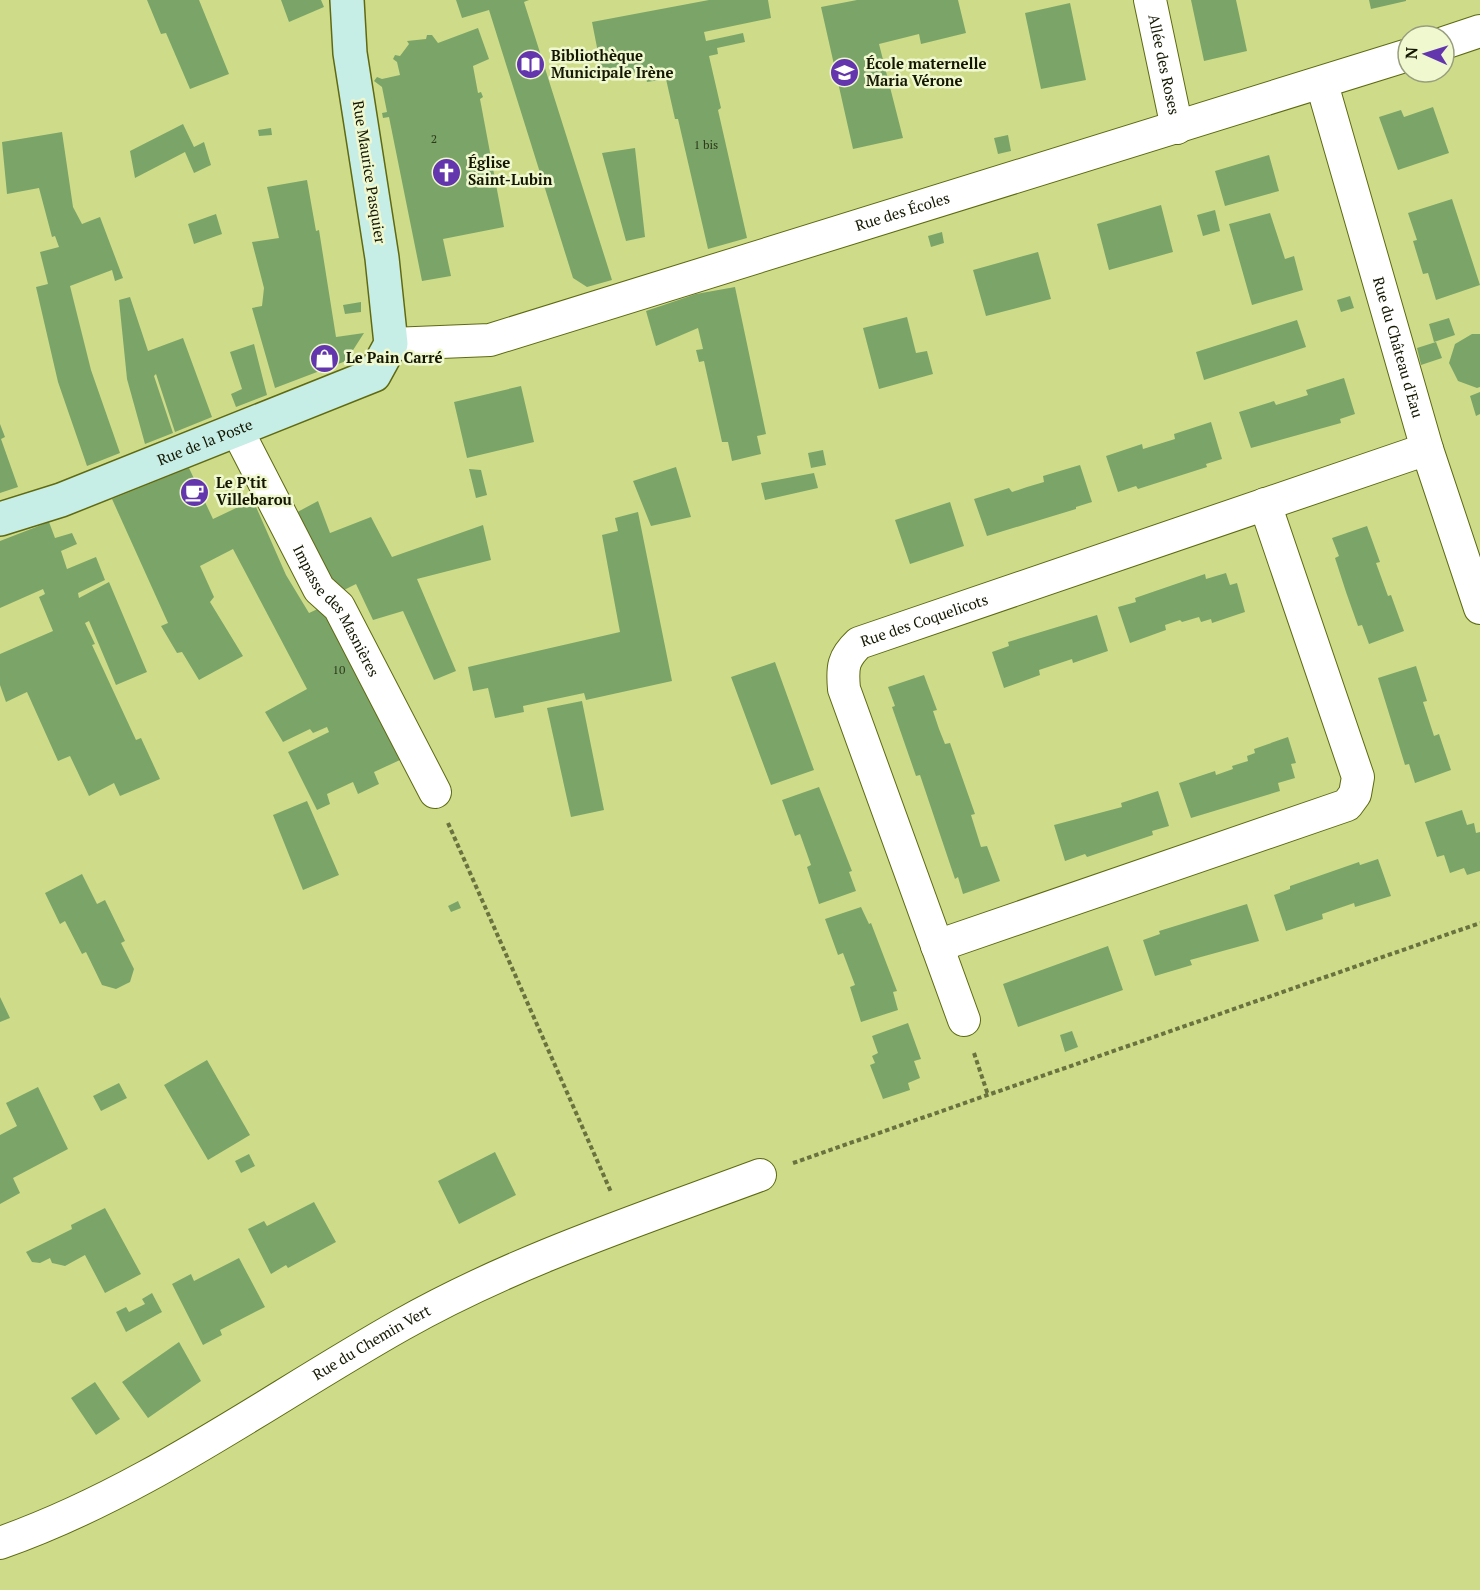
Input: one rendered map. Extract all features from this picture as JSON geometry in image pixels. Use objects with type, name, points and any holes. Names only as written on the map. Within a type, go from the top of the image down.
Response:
[{"type":"street","name":"Rue Maurice Pasquier","points":[[347,0],[350,53],[382,258],[391,344]]},
{"type":"street","name":"Allée des Roses","points":[[1150,0],[1177,128]]},
{"type":"street","points":[[1456,39],[1480,32]]},
{"type":"street","name":"Rue des Écoles","points":[[391,344],[490,340],[1322,84],[1396,59]]},
{"type":"street","name":"Rue du Château d'Eau","points":[[1322,84],[1427,449],[1480,608]]},
{"type":"street","name":"Rue de la Poste","points":[[0,519],[61,500],[374,375],[391,344]]},
{"type":"street","name":"Impasse des Masnières","points":[[237,430],[319,589],[339,607],[435,792]]},
{"type":"street","name":"Rue des Coquelicots","points":[[964,1020],[844,689],[842,668],[846,656],[859,643],[1427,449]]},
{"type":"street","points":[[937,946],[1347,805],[1355,794],[1358,777],[1265,504]]},
{"type":"street","name":"Rue du Chemin Vert","points":[[0,1543],[55,1524],[154,1473],[402,1325],[475,1287],[625,1225],[760,1175]]},
{"type":"path","points":[[435,792],[625,1225]]},
{"type":"path","points":[[760,1175],[1480,923]]},
{"type":"path","points":[[964,1020],[987,1095]]},
{"type":"building","points":[[147,0],[199,0],[229,74],[190,89],[166,33],[161,34]]},
{"type":"building","points":[[281,0],[321,0],[324,7],[289,22]]},
{"type":"building","points":[[456,0],[529,0],[524,2],[612,280],[587,287],[573,278],[489,10],[462,18]]},
{"type":"building","points":[[709,0],[768,0],[771,18],[704,32],[706,41],[743,33],[745,42],[717,48],[718,54],[709,56],[721,108],[718,110],[747,238],[708,249],[678,119],[675,119],[666,79],[647,82],[644,71],[603,78],[592,22]]},
{"type":"building","points":[[857,0],[958,0],[966,33],[921,44],[919,34],[879,44],[903,138],[853,149],[821,7]]},
{"type":"building","points":[[1191,0],[1236,0],[1247,51],[1204,61]]},
{"type":"building","points":[[1369,0],[1406,0],[1406,1],[1371,9]]},
{"type":"building","points":[[1070,3],[1086,80],[1041,89],[1025,13]]},
{"type":"building","name":"Église Saint-Lubin","points":[[478,28],[489,59],[473,66],[478,93],[481,92],[483,97],[480,99],[504,227],[443,239],[451,276],[422,281],[389,117],[383,118],[382,113],[387,112],[382,87],[374,81],[377,77],[382,79],[400,75],[397,62],[393,59],[395,55],[400,56],[409,44],[407,41],[426,39],[427,35],[432,35],[438,43]]},
{"type":"building","points":[[1433,107],[1449,153],[1398,170],[1379,117],[1401,110],[1404,117]]},
{"type":"building","points":[[183,124],[194,147],[204,142],[211,165],[194,173],[185,152],[135,178],[130,151]]},
{"type":"building","points":[[271,128],[272,135],[259,136],[258,130]]},
{"type":"building","points":[[62,132],[73,207],[82,224],[100,217],[123,278],[115,281],[112,270],[70,286],[91,370],[120,453],[87,466],[58,382],[36,287],[48,284],[40,252],[59,247],[55,236],[52,237],[39,188],[7,194],[2,142]]},
{"type":"building","points":[[1008,135],[1011,151],[998,154],[994,138]]},
{"type":"building","points":[[635,148],[645,237],[626,241],[602,153]]},
{"type":"building","points":[[1269,155],[1279,191],[1225,206],[1215,171]]},
{"type":"building","points":[[307,180],[316,231],[319,230],[336,337],[364,333],[346,361],[275,388],[252,308],[262,306],[264,288],[252,242],[279,238],[267,187]]},
{"type":"building","points":[[1452,199],[1480,285],[1436,300],[1428,273],[1423,274],[1413,241],[1417,240],[1408,213]]},
{"type":"building","points":[[1161,205],[1173,252],[1109,270],[1097,224]]},
{"type":"building","points":[[1215,210],[1220,231],[1203,236],[1197,215]]},
{"type":"building","points":[[1270,213],[1285,259],[1294,256],[1303,290],[1252,305],[1229,224]]},
{"type":"building","points":[[216,214],[222,234],[194,244],[188,224]]},
{"type":"building","points":[[942,232],[944,243],[931,247],[928,236]]},
{"type":"building","points":[[1038,252],[1051,299],[986,316],[973,270]]},
{"type":"building","points":[[735,287],[766,434],[757,436],[761,454],[732,461],[728,442],[722,442],[704,361],[699,362],[696,350],[703,349],[698,328],[656,346],[646,311],[696,294]]},
{"type":"building","points":[[1350,296],[1354,308],[1341,312],[1337,300]]},
{"type":"building","points":[[130,297],[148,351],[183,338],[212,417],[175,432],[156,374],[154,376],[173,433],[145,444],[127,379],[119,300]]},
{"type":"building","points":[[361,302],[361,312],[345,314],[343,305]]},
{"type":"building","points":[[907,317],[916,353],[927,351],[933,374],[879,389],[863,328]]},
{"type":"building","points":[[1449,318],[1455,335],[1434,342],[1429,324]]},
{"type":"building","points":[[1297,320],[1306,347],[1204,380],[1196,352]]},
{"type":"building","points":[[1472,334],[1480,334],[1480,387],[1477,388],[1458,381],[1449,363],[1455,344]]},
{"type":"building","points":[[1436,342],[1442,358],[1421,365],[1417,348]]},
{"type":"building","points":[[254,344],[267,395],[236,407],[231,394],[242,389],[230,352]]},
{"type":"building","points":[[1344,378],[1355,414],[1340,419],[1341,423],[1251,448],[1239,412],[1274,401],[1276,405],[1308,395],[1306,390]]},
{"type":"building","points":[[521,386],[534,442],[467,458],[454,402]]},
{"type":"building","points":[[1480,392],[1480,414],[1476,416],[1470,396]]},
{"type":"building","points":[[1211,422],[1222,459],[1206,464],[1207,467],[1138,489],[1136,486],[1118,492],[1106,456],[1142,444],[1143,449],[1175,439],[1174,434]]},
{"type":"building","points":[[0,424],[5,437],[1,439],[18,487],[0,493]]},
{"type":"building","points":[[823,450],[826,465],[811,468],[808,453]]},
{"type":"building","points":[[1080,465],[1092,502],[987,536],[974,499],[1009,488],[1012,492],[1044,482],[1043,476]]},
{"type":"building","points":[[676,467],[691,517],[651,526],[633,481]]},
{"type":"building","points":[[189,468],[213,519],[253,500],[286,575],[309,613],[324,606],[349,661],[400,760],[374,772],[379,784],[358,794],[353,782],[327,794],[330,804],[317,810],[288,752],[329,732],[327,727],[313,733],[310,729],[283,742],[265,712],[307,689],[233,549],[200,566],[214,597],[210,602],[243,656],[199,680],[182,652],[177,653],[161,626],[168,623],[112,499]]},
{"type":"building","points":[[469,469],[481,470],[487,495],[476,498]]},
{"type":"building","points":[[814,473],[818,488],[765,500],[761,483]]},
{"type":"building","points":[[318,501],[330,533],[371,517],[392,557],[483,525],[491,560],[417,579],[456,671],[434,680],[403,611],[373,620],[356,584],[336,594],[290,516]]},
{"type":"building","points":[[950,502],[964,546],[910,564],[895,520]]},
{"type":"building","points":[[638,512],[672,681],[586,700],[584,693],[523,706],[524,712],[495,718],[488,688],[473,691],[468,667],[620,632],[602,535],[618,531],[615,518]]},
{"type":"building","points":[[49,522],[55,538],[72,533],[77,544],[61,551],[67,569],[96,557],[105,580],[78,593],[79,598],[109,582],[147,672],[116,685],[89,621],[85,623],[95,644],[92,645],[136,740],[141,738],[160,779],[120,796],[114,783],[89,796],[70,756],[58,761],[27,692],[6,702],[0,685],[0,654],[53,631],[39,597],[45,594],[43,589],[0,608],[0,541]]},
{"type":"building","points":[[1367,526],[1380,562],[1376,563],[1404,631],[1369,644],[1362,625],[1358,626],[1346,592],[1335,558],[1339,556],[1332,538]]},
{"type":"building","points":[[1226,573],[1230,585],[1237,583],[1245,612],[1212,623],[1211,619],[1201,622],[1199,617],[1182,622],[1180,620],[1165,625],[1166,630],[1130,643],[1118,607],[1136,602],[1135,598],[1205,574],[1206,579]]},
{"type":"building","points":[[1097,615],[1108,651],[1073,663],[1072,659],[1039,670],[1040,675],[1004,688],[992,652],[1009,646],[1008,642]]},
{"type":"building","points":[[775,662],[814,770],[771,785],[731,677]]},
{"type":"building","points":[[1416,666],[1427,701],[1423,702],[1434,736],[1439,734],[1451,770],[1415,783],[1409,764],[1405,765],[1378,678]]},
{"type":"building","points":[[924,675],[937,710],[933,711],[939,729],[945,744],[950,743],[975,814],[971,815],[981,847],[987,846],[1000,881],[963,894],[958,877],[955,879],[920,775],[916,776],[892,707],[895,706],[888,687]]},
{"type":"building","points":[[582,701],[604,810],[571,817],[547,708]]},
{"type":"building","points":[[1288,737],[1296,763],[1291,764],[1295,778],[1278,783],[1280,791],[1191,818],[1179,783],[1215,771],[1216,775],[1233,769],[1232,766],[1248,761],[1247,756],[1255,753],[1254,749]]},
{"type":"building","points":[[819,787],[852,871],[849,872],[856,891],[819,904],[807,867],[811,865],[800,834],[795,836],[782,800]]},
{"type":"building","points":[[1158,791],[1169,826],[1152,831],[1153,835],[1087,857],[1085,854],[1065,861],[1054,825],[1122,807],[1121,803]]},
{"type":"building","points":[[307,801],[339,875],[303,890],[273,815]]},
{"type":"building","points":[[1462,810],[1467,825],[1474,823],[1476,833],[1480,832],[1480,871],[1467,875],[1464,868],[1450,873],[1444,855],[1437,857],[1425,822]]},
{"type":"building","points":[[1378,859],[1391,896],[1355,907],[1354,903],[1322,914],[1323,919],[1286,931],[1274,895],[1290,889],[1290,886],[1359,862],[1360,865]]},
{"type":"building","points":[[82,874],[97,904],[105,900],[125,941],[121,943],[134,969],[130,982],[116,989],[102,985],[86,952],[82,954],[65,921],[60,924],[45,893]]},
{"type":"building","points":[[458,901],[461,908],[451,912],[448,906]]},
{"type":"building","points":[[1247,904],[1259,941],[1190,960],[1192,965],[1155,976],[1143,940],[1160,934],[1159,931]]},
{"type":"building","points":[[861,907],[869,924],[871,923],[897,991],[893,992],[898,1010],[861,1022],[850,987],[855,985],[843,953],[838,955],[825,919]]},
{"type":"building","points":[[1108,946],[1123,990],[1018,1027],[1003,984]]},
{"type":"building","points":[[0,997],[10,1018],[0,1022]]},
{"type":"building","points":[[908,1023],[921,1059],[914,1061],[920,1078],[908,1083],[910,1090],[883,1099],[870,1065],[875,1063],[872,1056],[878,1053],[872,1036]]},
{"type":"building","points":[[1072,1031],[1078,1047],[1065,1052],[1060,1035]]},
{"type":"building","points":[[207,1060],[250,1135],[208,1160],[164,1085]]},
{"type":"building","points":[[119,1083],[127,1098],[101,1111],[93,1096]]},
{"type":"building","points":[[38,1087],[68,1149],[13,1178],[20,1193],[0,1204],[0,1135],[17,1126],[6,1103]]},
{"type":"building","points":[[495,1152],[516,1195],[459,1224],[438,1181]]},
{"type":"building","points":[[249,1154],[255,1166],[241,1173],[235,1161]]},
{"type":"building","points":[[314,1202],[336,1242],[288,1268],[286,1265],[271,1274],[248,1229],[264,1221],[267,1226]]},
{"type":"building","points":[[105,1208],[141,1274],[105,1293],[85,1255],[65,1266],[52,1263],[50,1258],[40,1263],[32,1262],[26,1252],[72,1229],[71,1225]]},
{"type":"building","points":[[239,1258],[265,1307],[220,1330],[222,1335],[203,1345],[172,1284],[191,1274],[194,1281]]},
{"type":"building","points":[[152,1293],[162,1312],[126,1332],[116,1312],[126,1307],[129,1312],[145,1304],[142,1299]]},
{"type":"building","points":[[179,1342],[201,1381],[148,1418],[122,1382]]},
{"type":"building","points":[[95,1382],[120,1419],[96,1435],[71,1398]]},
{"type":"place","name":"Bibliothèque Municipale Irène","points":[[530,65]]},
{"type":"place","name":"École maternelle Maria Vérone","points":[[845,73]]},
{"type":"place","name":"Église Saint-Lubin","points":[[447,172]]},
{"type":"place","name":"Le Pain Carré","points":[[325,358]]},
{"type":"place","name":"Le P'tit Villebarou","points":[[195,492]]}]
